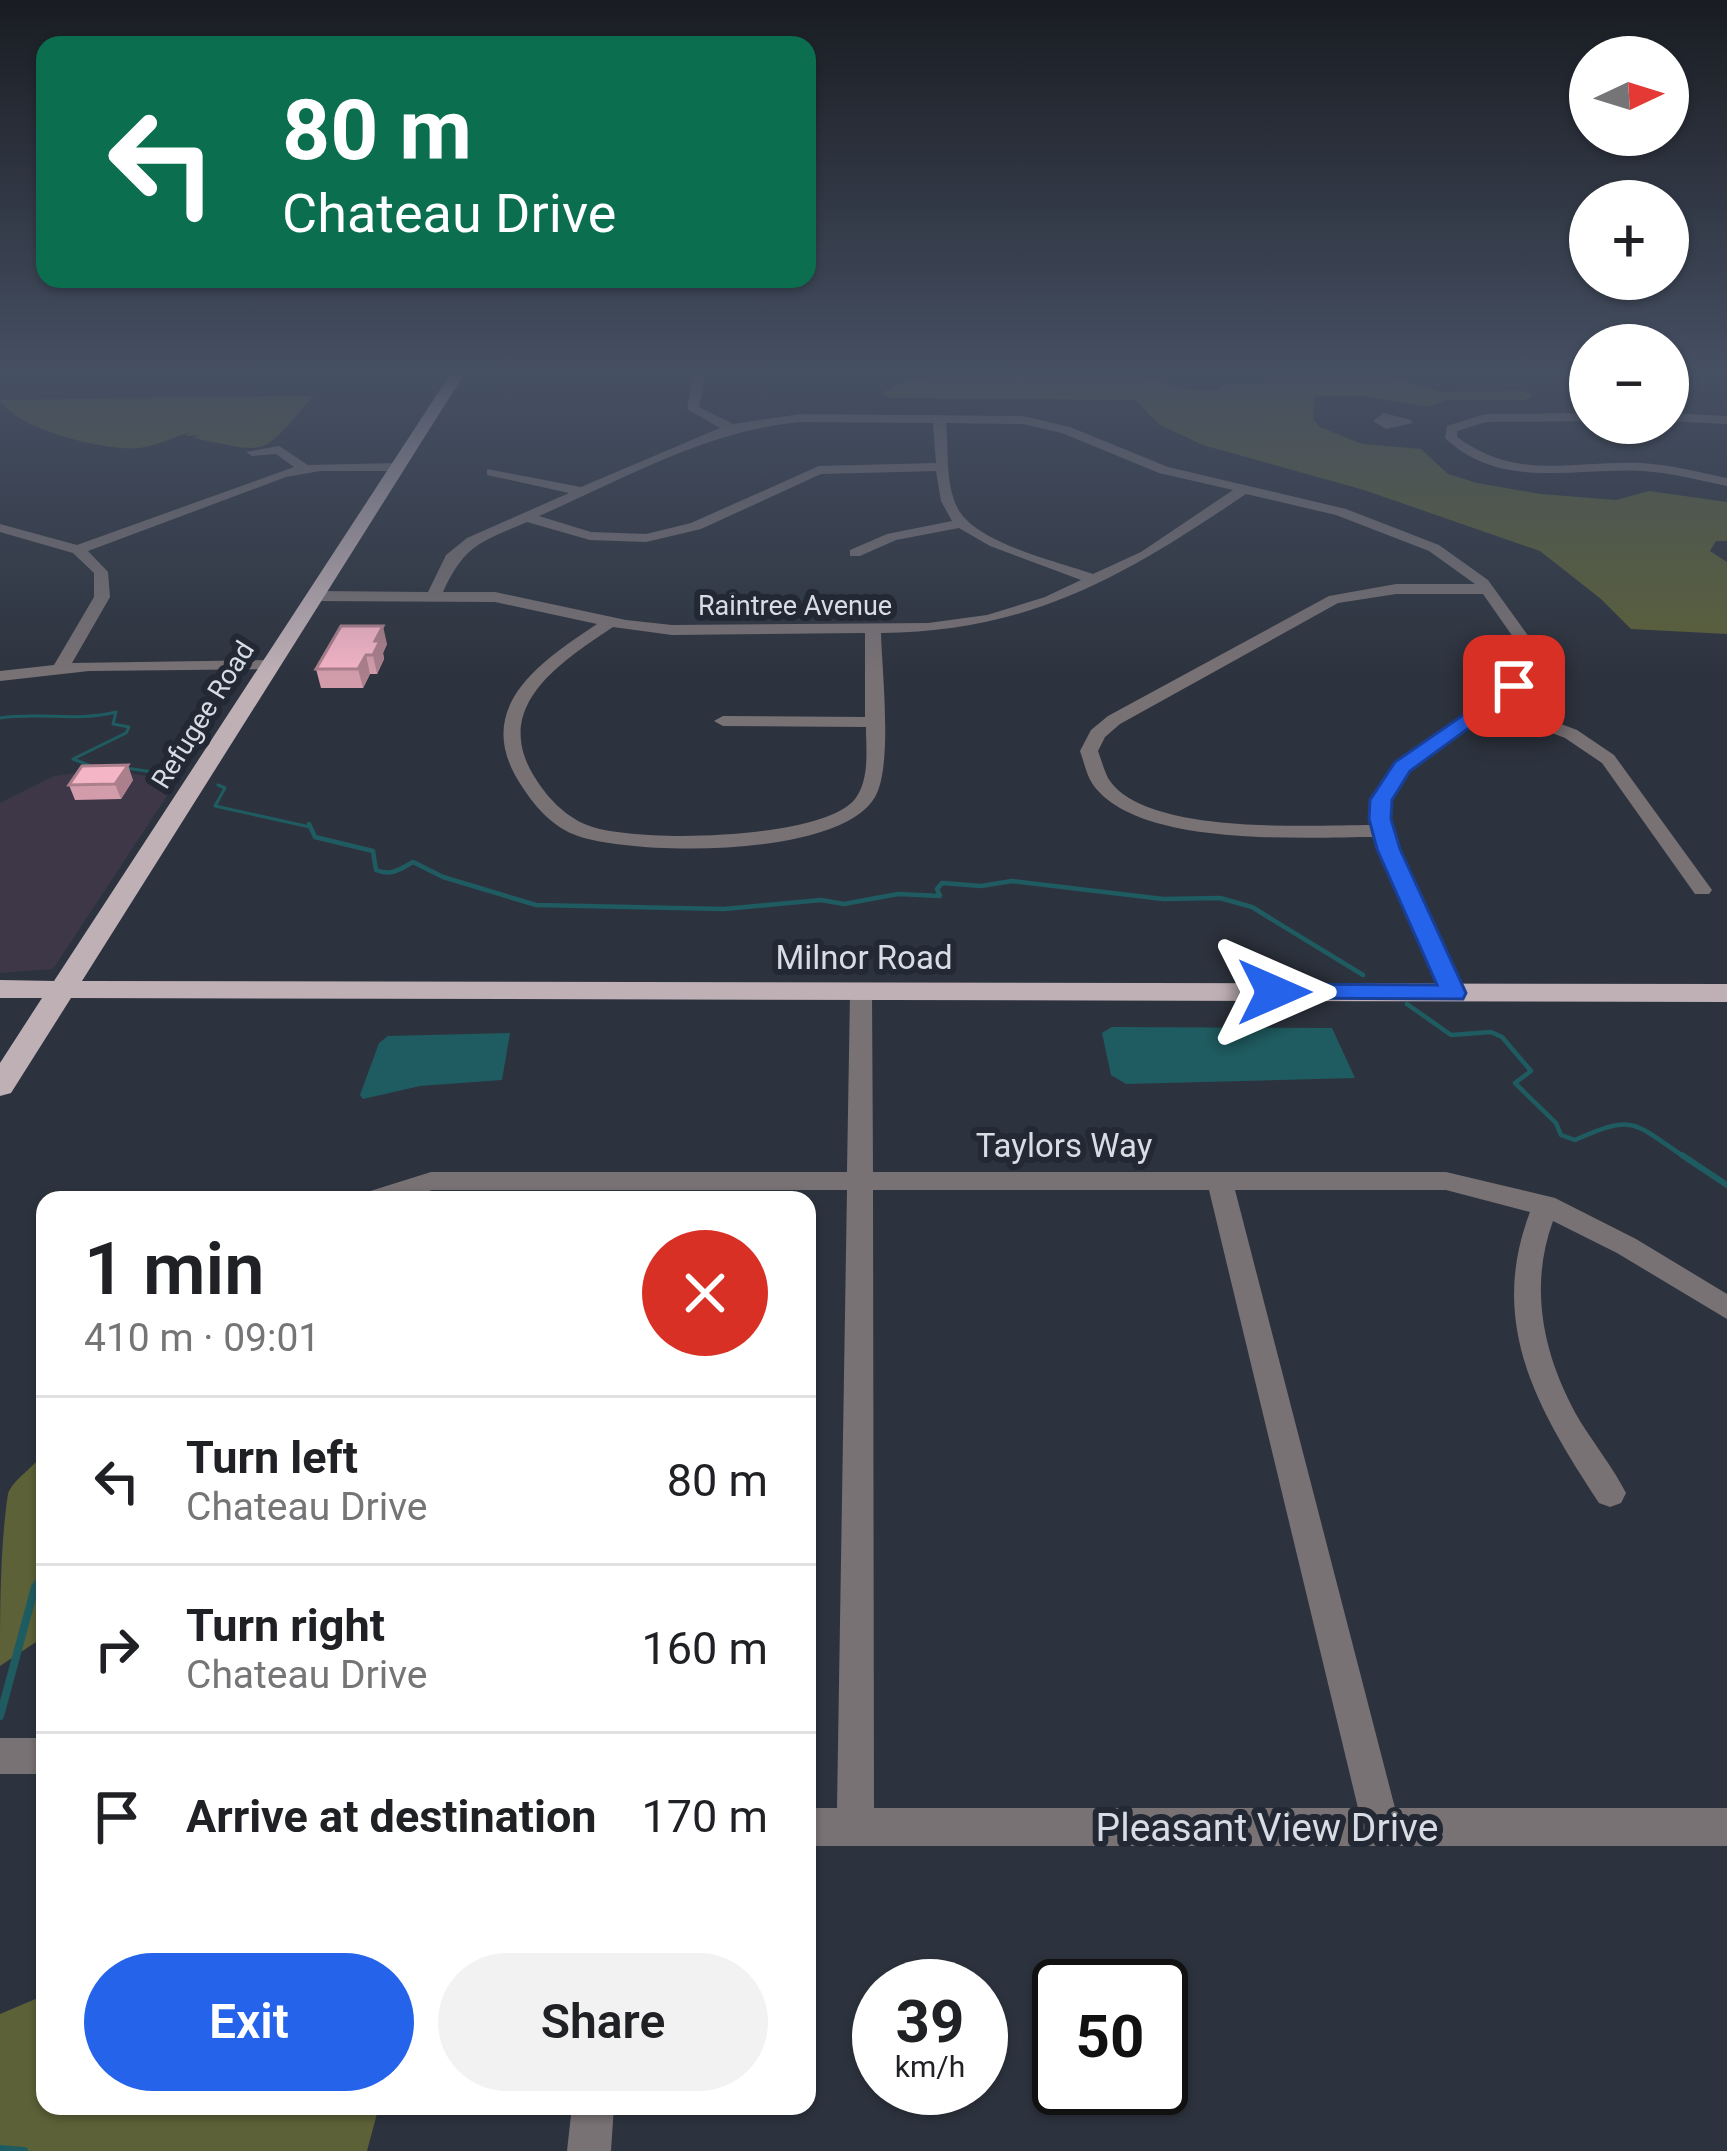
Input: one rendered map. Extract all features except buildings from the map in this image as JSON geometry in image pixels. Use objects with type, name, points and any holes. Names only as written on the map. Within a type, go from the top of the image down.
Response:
[{"type":"main road","name":"Refugee Road","points":[[0,1086],[392,476]]},
{"type":"main road","name":"Milnor Road","points":[[0,988],[1727,993]]},
{"type":"street","points":[[77,550],[275,476]]},
{"type":"street","points":[[513,476],[584,491]]},
{"type":"street","points":[[434,595],[456,552],[618,476]]},
{"type":"street","points":[[526,517],[590,536],[646,538],[697,526],[805,476]]},
{"type":"street","points":[[946,476],[949,504],[961,524],[980,536],[1095,580]]},
{"type":"street","points":[[1192,476],[1390,528],[1453,558],[1488,590],[1522,637],[1527,658],[1520,680],[1412,758],[1390,780],[1379,809],[1382,831],[1454,993]]},
{"type":"street","points":[[1694,476],[1727,482]]},
{"type":"street","name":"Raintree Avenue","points":[[315,596],[434,595],[522,601],[610,622],[672,630],[873,631],[1002,616],[1095,580],[1161,546],[1244,489]]},
{"type":"street","points":[[856,554],[892,537],[961,524]]},
{"type":"street","points":[[0,528],[77,550],[96,564],[105,589],[61,668]]},
{"type":"street","points":[[1382,831],[1239,831],[1180,824],[1115,797],[1097,779],[1089,751],[1096,734],[1114,720],[1322,604],[1382,590],[1488,590]]},
{"type":"street","points":[[610,622],[536,678],[519,701],[510,727],[512,753],[524,779],[553,812],[576,828],[606,837],[664,841],[783,834],[836,821],[860,805],[872,786],[873,631]]},
{"type":"street","points":[[0,676],[61,668],[269,665]]},
{"type":"street","points":[[1492,704],[1571,734],[1608,759],[1702,890]]},
{"type":"street","points":[[723,722],[873,722]]},
{"type":"street","points":[[855,1827],[861,994]]},
{"type":"street","name":"Taylors Way","points":[[401,1191],[431,1181],[587,1190],[857,1178],[1445,1181],[1546,1205],[1613,1234],[1727,1308]]},
{"type":"street","points":[[1219,1179],[1381,1827]]},
{"type":"street","points":[[1546,1205],[1524,1265],[1524,1298],[1534,1346],[1574,1441],[1610,1493]]},
{"type":"street","name":"Pleasant View Drive","points":[[816,1827],[1727,1827]]},
{"type":"street","points":[[589,2151],[592,2115]]},
{"type":"shaded area","points":[[1315,476],[1456,476],[1541,494],[1616,500],[1649,491],[1727,502],[1727,541],[1716,541],[1710,551],[1727,562],[1727,634],[1631,629],[1540,551]]},
{"type":"shaded area","points":[[130,773],[176,782],[53,969],[0,973],[0,803],[54,776]]},
{"type":"shaded area","points":[[1112,1027],[1332,1028],[1355,1078],[1126,1084],[1111,1075],[1102,1033]]},
{"type":"shaded area","points":[[510,1033],[502,1080],[420,1086],[363,1099],[360,1095],[379,1043],[388,1036]]},
{"type":"shaded area","points":[[36,1462],[36,1642],[0,1666],[2,1557],[8,1494]]},
{"type":"shaded area","points":[[36,1999],[36,2115],[377,2115],[367,2151],[0,2151],[0,2014]]},
{"type":"waterway","points":[[0,718],[116,712],[113,724],[129,727],[126,733],[73,759],[91,766]]},
{"type":"waterway","points":[[126,768],[179,776]]},
{"type":"waterway","points":[[218,785],[225,788],[215,806],[310,827]]},
{"type":"waterway","points":[[309,824],[315,837],[373,851],[376,870],[391,872],[413,862],[443,877],[536,905],[724,909],[821,900],[844,904],[898,894],[940,896],[937,889],[942,883],[981,886],[1012,881],[1163,899],[1220,898],[1252,907],[1363,975]]},
{"type":"waterway","points":[[1407,1004],[1451,1035],[1491,1032],[1502,1037],[1531,1071],[1515,1083],[1556,1123],[1561,1135],[1575,1140],[1611,1126],[1634,1126],[1686,1158]]},
{"type":"waterway","points":[[1682,1155],[1727,1185]]},
{"type":"waterway","points":[[0,1716],[34,1589]]},
{"type":"waterway","points":[[0,2149],[24,2151]]},
{"type":"route","points":[[1274,992],[1454,993],[1388,849],[1379,809],[1384,790],[1402,766],[1514,686]]}]
